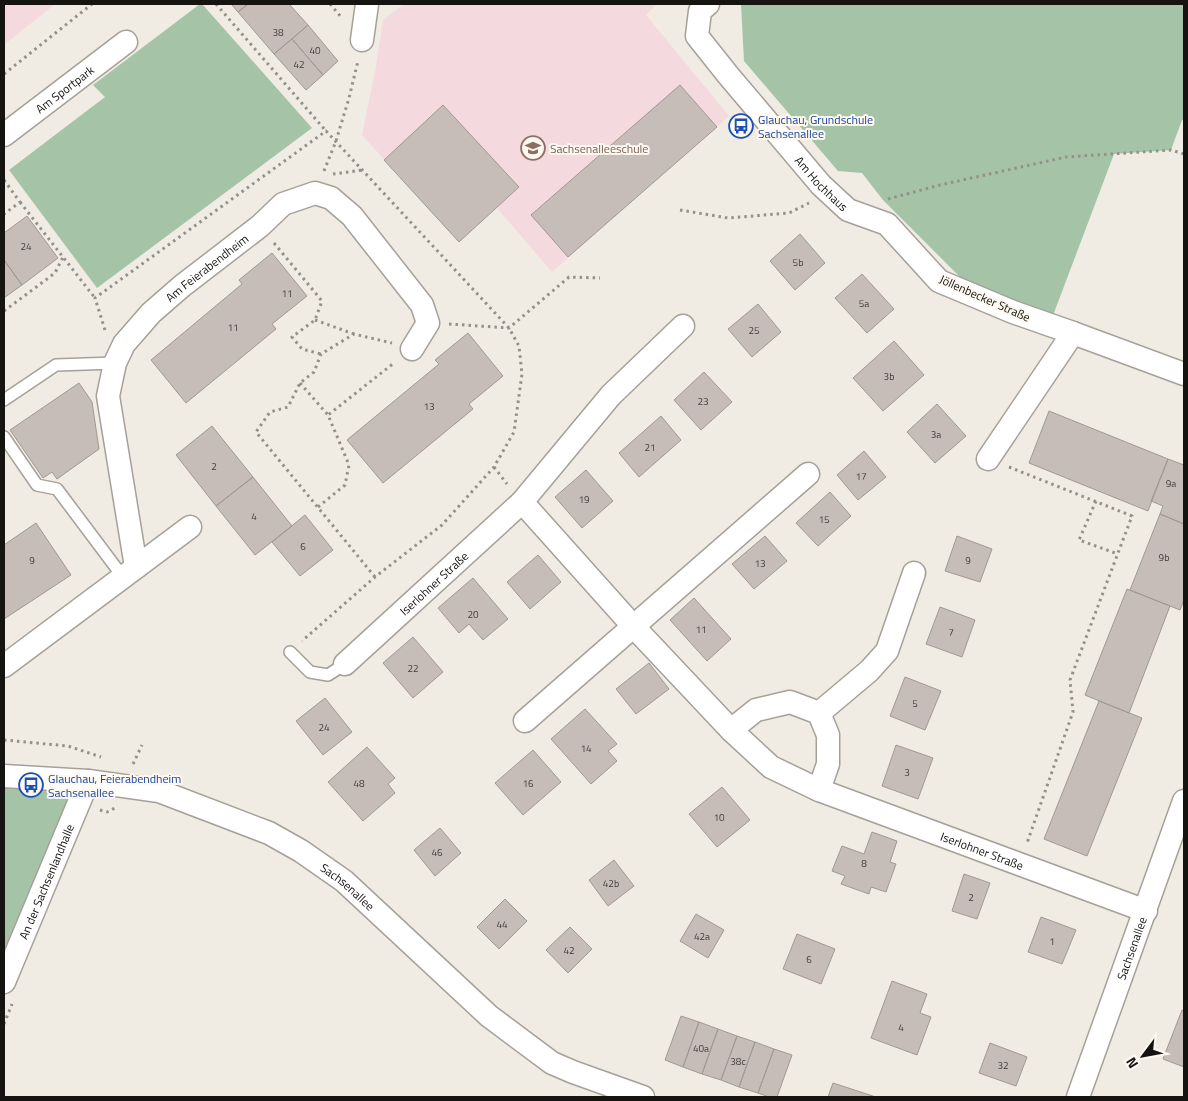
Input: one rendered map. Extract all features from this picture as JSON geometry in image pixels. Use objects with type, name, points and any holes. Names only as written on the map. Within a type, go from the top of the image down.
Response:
[{"type":"street","points":[[362,40],[367,4]]},
{"type":"street","name":"Am Hochhaus","points":[[708,4],[700,11],[697,36],[734,82],[821,185],[848,210],[887,224]]},
{"type":"street","name":"Am Sportpark","points":[[4,135],[126,42]]},
{"type":"street","name":"Am Feierabendheim","points":[[130,572],[108,396],[115,363],[124,344],[150,313],[182,286],[260,226],[283,204],[315,193],[331,198],[352,216],[422,305],[428,323]]},
{"type":"street","name":"Jöllenbecker Straße","points":[[887,224],[939,281],[1013,312],[1184,374]]},
{"type":"street","points":[[412,349],[428,323]]},
{"type":"street","name":"Iserlohner Straße","points":[[345,664],[522,502],[611,395],[683,326]]},
{"type":"street","points":[[988,459],[1073,333]]},
{"type":"street","points":[[525,721],[808,474]]},
{"type":"street","name":"Iserlohner Straße","points":[[522,502],[633,626],[731,730],[771,767],[819,790],[1146,911]]},
{"type":"street","points":[[4,666],[190,527]]},
{"type":"street","points":[[819,713],[868,671],[887,651],[914,573]]},
{"type":"street","points":[[731,730],[756,710],[790,702],[819,713],[828,735],[828,764],[819,790]]},
{"type":"street","name":"Sachsenallee","points":[[4,776],[88,781],[160,791],[269,833],[301,851],[344,881],[489,1016],[552,1063],[643,1097]]},
{"type":"street","name":"An der Sachsenlandhalle","points":[[4,982],[88,781]]},
{"type":"street","name":"Sachsenallee","points":[[1078,1097],[1184,801]]},
{"type":"lane","points":[[4,400],[56,365],[115,363]]},
{"type":"lane","points":[[4,438],[37,486],[58,488],[130,572]]},
{"type":"lane","points":[[290,652],[310,672],[328,675],[345,664]]},
{"type":"path","points":[[4,74],[92,4]]},
{"type":"path","points":[[216,4],[326,131],[509,328],[519,346],[522,374],[514,432],[494,466],[442,525],[376,577],[290,652]]},
{"type":"path","points":[[362,40],[349,98],[336,141],[322,175],[363,170]]},
{"type":"path","points":[[96,298],[326,131]]},
{"type":"path","points":[[883,200],[940,185],[1066,157],[1171,150],[1184,154]]},
{"type":"path","points":[[4,180],[96,298],[115,363]]},
{"type":"path","points":[[4,214],[20,202]]},
{"type":"path","points":[[680,210],[728,218],[789,214],[811,203]]},
{"type":"path","points":[[260,226],[322,301],[315,320],[292,337],[302,349],[321,354]]},
{"type":"path","points":[[4,311],[55,273],[63,257]]},
{"type":"path","points":[[428,323],[509,328],[569,277],[600,278]]},
{"type":"path","points":[[315,320],[354,334],[412,349]]},
{"type":"path","points":[[354,334],[321,354],[314,372],[300,383],[288,407],[270,412],[256,432],[376,577]]},
{"type":"path","points":[[328,414],[412,349]]},
{"type":"path","points":[[300,383],[328,414],[349,465],[345,485],[318,507]]},
{"type":"path","points":[[988,459],[1132,516],[1070,680],[1073,712],[1019,864]]},
{"type":"path","points":[[1096,502],[1079,540],[1118,554]]},
{"type":"path","points":[[4,740],[68,746],[108,760]]},
{"type":"path","points":[[132,768],[142,744]]},
{"type":"shaded area","points":[[4,4],[55,4],[4,45]]},
{"type":"shaded area","name":"Sachsenalleeschule","points":[[404,4],[657,4],[646,15],[729,116],[552,272],[497,208],[459,242],[362,135],[376,67],[383,20]]},
{"type":"green space","points":[[200,4],[312,128],[97,288],[9,170],[105,97],[93,85]]},
{"type":"green space","points":[[741,4],[1184,4],[1184,120],[1182,120],[1171,150],[1114,154],[1049,326],[962,279],[883,200],[862,173],[838,171],[744,61]]},
{"type":"green space","points":[[4,786],[78,788],[4,970]]},
{"type":"building","points":[[231,4],[248,4],[238,12]]},
{"type":"building","points":[[248,4],[289,4],[308,25],[274,54],[238,12]]},
{"type":"building","points":[[308,25],[338,61],[323,75],[292,39]]},
{"type":"building","points":[[292,39],[323,75],[306,90],[274,54]]},
{"type":"building","points":[[680,85],[717,127],[568,257],[531,215]]},
{"type":"building","points":[[443,105],[519,187],[459,242],[384,160]]},
{"type":"building","points":[[27,216],[58,258],[22,285],[4,260],[4,233]]},
{"type":"building","points":[[800,234],[825,263],[795,290],[770,261]]},
{"type":"building","points":[[272,253],[307,296],[272,324],[276,329],[186,403],[151,360],[242,284],[239,280]]},
{"type":"building","points":[[4,260],[22,285],[4,298]]},
{"type":"building","points":[[862,274],[894,309],[867,333],[835,298]]},
{"type":"building","points":[[758,304],[781,332],[752,357],[728,329]]},
{"type":"building","points":[[468,333],[503,376],[469,404],[473,409],[383,483],[347,440],[439,364],[435,360]]},
{"type":"building","points":[[894,341],[924,375],[883,411],[853,378]]},
{"type":"building","points":[[704,372],[732,402],[701,430],[674,400]]},
{"type":"building","points":[[79,383],[92,402],[99,449],[57,479],[52,472],[43,478],[10,430]]},
{"type":"building","points":[[937,404],[966,436],[935,463],[907,432]]},
{"type":"building","points":[[1049,411],[1168,459],[1148,511],[1029,463]]},
{"type":"building","points":[[661,416],[681,440],[639,477],[619,453]]},
{"type":"building","points":[[212,426],[253,477],[216,506],[176,455]]},
{"type":"building","points":[[864,451],[886,477],[858,500],[837,475]]},
{"type":"building","points":[[1168,459],[1184,465],[1184,524],[1160,514],[1163,506],[1151,501]]},
{"type":"building","points":[[586,470],[613,501],[582,528],[555,497]]},
{"type":"building","points":[[253,477],[292,526],[255,555],[216,506]]},
{"type":"building","points":[[830,492],[851,516],[818,546],[796,523]]},
{"type":"building","points":[[1160,514],[1184,524],[1184,600],[1180,610],[1130,590]]},
{"type":"building","points":[[305,515],[333,550],[300,576],[272,542]]},
{"type":"building","points":[[36,523],[71,575],[4,619],[4,545]]},
{"type":"building","points":[[765,536],[787,561],[754,589],[732,564]]},
{"type":"building","points":[[957,536],[992,549],[980,582],[945,571]]},
{"type":"building","points":[[538,555],[561,582],[530,609],[507,582]]},
{"type":"building","points":[[473,578],[508,619],[483,640],[469,624],[459,633],[438,608]]},
{"type":"building","points":[[1127,589],[1170,606],[1129,713],[1085,695]]},
{"type":"building","points":[[694,598],[731,639],[707,661],[670,620]]},
{"type":"building","points":[[940,607],[975,620],[962,657],[926,644]]},
{"type":"building","points":[[413,637],[443,672],[413,698],[383,663]]},
{"type":"building","points":[[649,663],[669,689],[636,714],[616,689]]},
{"type":"building","points":[[905,677],[941,691],[925,730],[890,716]]},
{"type":"building","points":[[325,698],[352,732],[323,755],[296,721]]},
{"type":"building","points":[[1099,701],[1142,718],[1087,856],[1044,839]]},
{"type":"building","points":[[585,709],[617,744],[608,751],[617,761],[591,784],[551,739]]},
{"type":"building","points":[[896,745],[933,758],[918,799],[882,786]]},
{"type":"building","points":[[367,747],[395,778],[388,784],[395,793],[363,821],[328,782]]},
{"type":"building","points":[[533,750],[561,782],[523,815],[495,783]]},
{"type":"building","points":[[722,787],[750,820],[717,847],[689,814]]},
{"type":"building","points":[[440,828],[461,853],[435,876],[414,850]]},
{"type":"building","points":[[872,832],[897,841],[890,862],[896,864],[886,892],[871,887],[869,894],[841,884],[845,876],[832,871],[842,846],[864,854]]},
{"type":"building","points":[[614,860],[634,886],[608,906],[589,880]]},
{"type":"building","points":[[964,874],[990,883],[977,919],[952,911]]},
{"type":"building","points":[[505,899],[527,921],[499,949],[477,927]]},
{"type":"building","points":[[696,914],[724,930],[708,958],[680,941]]},
{"type":"building","points":[[1041,917],[1076,930],[1062,964],[1028,952]]},
{"type":"building","points":[[570,927],[592,949],[568,973],[546,950]]},
{"type":"building","points":[[797,934],[835,949],[821,984],[783,969]]},
{"type":"building","points":[[892,981],[927,994],[920,1013],[931,1017],[917,1055],[871,1038]]},
{"type":"building","points":[[1182,1010],[1184,1011],[1184,1067],[1163,1059]]},
{"type":"building","points":[[681,1016],[699,1022],[683,1067],[665,1060]]},
{"type":"building","points":[[699,1022],[718,1029],[702,1074],[683,1067]]},
{"type":"building","points":[[718,1029],[737,1036],[721,1080],[702,1074]]},
{"type":"building","points":[[737,1036],[755,1042],[739,1087],[721,1080]]},
{"type":"building","points":[[755,1042],[774,1049],[758,1093],[739,1087]]},
{"type":"building","points":[[990,1043],[1027,1057],[1016,1086],[979,1073]]},
{"type":"building","points":[[774,1049],[792,1055],[777,1097],[769,1097],[758,1093]]},
{"type":"building","points":[[833,1083],[876,1097],[828,1097]]},
{"type":"place","name":"Glauchau, Grundschule Sachsenallee","points":[[741,126]]},
{"type":"place","name":"Sachsenalleeschule","points":[[533,148]]},
{"type":"place","name":"Glauchau, Feierabendheim Sachsenallee","points":[[31,785]]}]
